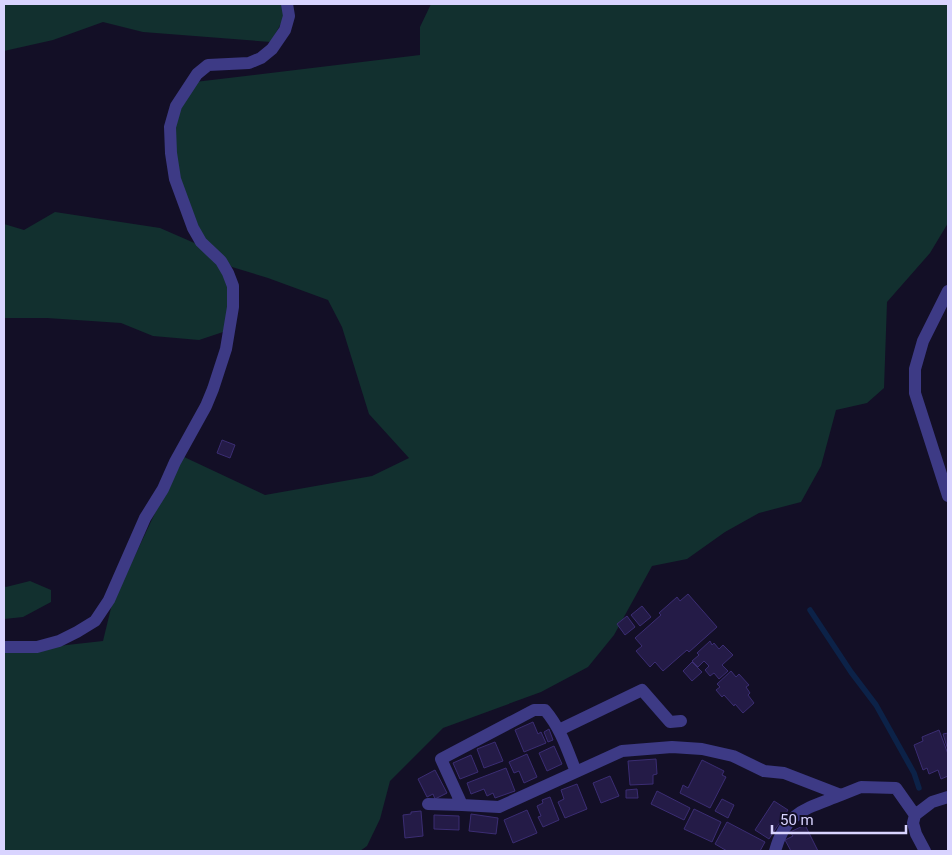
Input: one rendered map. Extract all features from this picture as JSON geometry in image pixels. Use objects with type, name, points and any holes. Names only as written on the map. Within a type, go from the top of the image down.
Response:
[{"type":"street","points":[[4,647],[37,647],[59,641],[95,621],[109,600],[145,518],[164,489],[175,462],[206,406],[226,349],[233,307],[233,286],[221,261],[201,242],[193,228],[175,180],[170,127],[176,106],[197,74],[208,65],[249,63],[261,58],[272,49],[285,30],[289,16],[288,4]]},
{"type":"street","points":[[948,291],[923,341],[915,369],[915,393],[948,496]]},
{"type":"street","points":[[559,730],[642,690],[670,722],[682,721]]},
{"type":"street","points":[[462,805],[441,759],[534,710],[545,710],[554,720],[576,772]]},
{"type":"street","points":[[428,804],[499,806],[622,751],[672,747],[702,749],[733,756],[764,771],[784,773],[841,795]]},
{"type":"street","points":[[775,851],[779,837],[791,819],[802,810],[861,787],[896,788],[915,815]]},
{"type":"street","points":[[925,851],[916,834],[913,823],[915,815],[932,802],[948,797]]},
{"type":"green space","points":[[4,4],[284,4],[286,14],[271,42],[143,32],[103,22],[53,40],[4,51]]},
{"type":"green space","points":[[431,4],[948,4],[948,223],[930,253],[887,302],[884,388],[867,403],[836,410],[821,466],[801,502],[759,513],[725,532],[687,559],[652,566],[614,635],[588,667],[541,692],[443,728],[390,781],[380,819],[367,846],[360,851],[4,851],[4,652],[103,641],[112,604],[182,456],[265,495],[372,476],[409,458],[369,414],[342,327],[328,300],[232,267],[207,245],[177,181],[174,135],[176,113],[195,82],[420,55],[420,27]]},
{"type":"green space","points":[[55,212],[160,228],[199,245],[219,264],[229,283],[230,307],[223,332],[199,340],[153,336],[121,323],[47,318],[4,318],[4,224],[24,230]]},
{"type":"green space","points":[[30,581],[51,590],[51,602],[23,617],[4,619],[4,586]]},
{"type":"building","points":[[222,440],[235,445],[230,458],[217,453]]},
{"type":"building","points":[[688,594],[717,627],[689,652],[687,650],[663,671],[655,662],[650,667],[636,651],[642,646],[635,638],[661,615],[659,613],[677,597],[680,601]]},
{"type":"building","points":[[642,606],[651,617],[640,626],[631,615]]},
{"type":"building","points":[[627,616],[635,627],[625,635],[617,624]]},
{"type":"building","points":[[710,641],[712,645],[714,643],[719,649],[723,645],[733,655],[722,665],[728,671],[719,679],[714,673],[710,676],[705,670],[709,666],[704,661],[698,667],[692,661],[699,655],[697,653]]},
{"type":"building","points":[[692,662],[702,672],[692,681],[683,671]]},
{"type":"building","points":[[731,671],[736,677],[739,674],[749,685],[746,687],[750,693],[748,695],[754,703],[743,713],[735,704],[734,706],[724,695],[722,697],[716,690],[720,687],[717,684]]},
{"type":"building","points":[[533,722],[538,734],[541,732],[546,743],[524,752],[515,730]]},
{"type":"building","points":[[549,729],[553,740],[548,742],[544,732]]},
{"type":"building","points":[[939,730],[948,754],[948,776],[941,779],[938,770],[929,774],[927,768],[923,770],[914,745],[923,741],[922,737]]},
{"type":"building","points":[[948,733],[948,750],[943,734]]},
{"type":"building","points":[[495,742],[503,761],[484,768],[477,749]]},
{"type":"building","points":[[554,746],[562,764],[547,771],[539,753]]},
{"type":"building","points":[[527,754],[537,777],[524,783],[519,771],[514,773],[509,762]]},
{"type":"building","points":[[471,755],[478,772],[460,779],[453,763]]},
{"type":"building","points":[[656,759],[657,774],[653,775],[653,784],[630,785],[628,761]]},
{"type":"building","points":[[702,760],[724,771],[722,775],[726,777],[710,808],[680,793],[683,785],[688,788]]},
{"type":"building","points":[[506,768],[515,791],[495,798],[493,793],[487,796],[484,789],[471,794],[467,783]]},
{"type":"building","points":[[435,770],[447,793],[435,799],[433,794],[427,797],[418,779]]},
{"type":"building","points":[[610,776],[619,796],[601,803],[593,783]]},
{"type":"building","points":[[577,784],[587,809],[565,818],[558,802],[564,799],[561,790]]},
{"type":"building","points":[[637,789],[638,798],[626,798],[626,790]]},
{"type":"building","points":[[657,791],[690,808],[684,820],[651,804]]},
{"type":"building","points":[[550,797],[559,820],[543,827],[538,817],[541,816],[537,806],[543,803],[542,800]]},
{"type":"building","points":[[722,799],[734,805],[728,818],[715,811]]},
{"type":"building","points":[[774,801],[788,810],[769,839],[755,830]]},
{"type":"building","points":[[694,809],[721,822],[712,842],[684,829]]},
{"type":"building","points":[[527,810],[537,833],[513,843],[504,820]]},
{"type":"building","points":[[421,811],[423,836],[405,838],[403,815]]},
{"type":"building","points":[[471,814],[498,818],[496,834],[469,831]]},
{"type":"building","points":[[434,815],[459,816],[459,830],[434,829]]},
{"type":"building","points":[[727,822],[765,842],[760,851],[727,851],[715,844]]},
{"type":"building","points":[[805,825],[818,851],[791,851],[785,840],[793,836],[790,832]]},
{"type":"waterway","points":[[810,610],[851,672],[876,705],[914,773],[919,788]]}]
